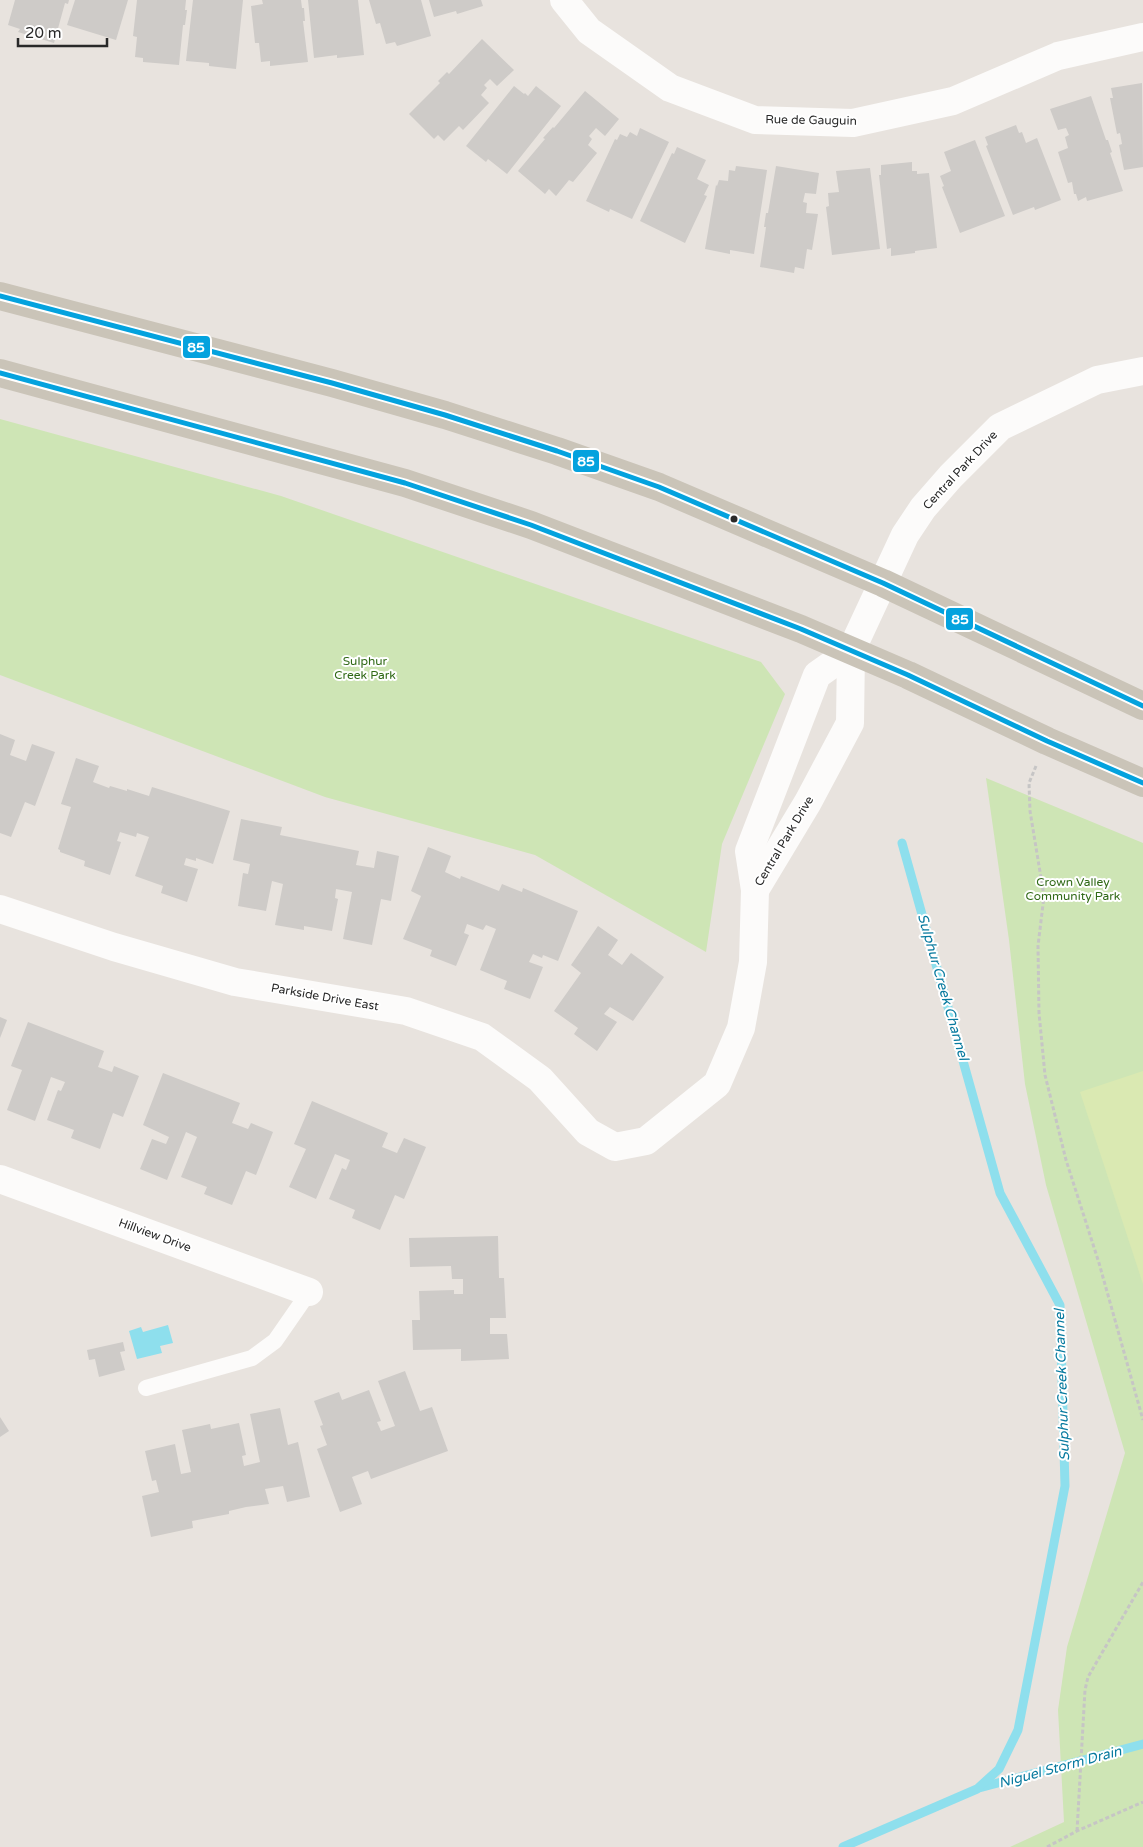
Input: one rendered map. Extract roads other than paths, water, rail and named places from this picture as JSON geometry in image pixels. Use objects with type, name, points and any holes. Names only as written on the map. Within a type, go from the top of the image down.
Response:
[{"type":"main road","points":[[0,296],[332,383],[445,415],[557,451],[659,487],[883,583],[1143,706]]},
{"type":"main road","points":[[0,373],[405,483],[530,525],[709,593],[851,651],[908,675],[1143,783]]},
{"type":"street","name":"Rue de Gauguin","points":[[564,0],[589,31],[670,88],[754,120],[853,123],[952,101],[1058,56],[1143,37]]},
{"type":"street","name":"Central Park Drive","points":[[755,890],[808,802],[850,723],[851,651],[905,535],[923,508],[951,476],[1000,427],[1097,380],[1143,371]]},
{"type":"street","name":"Central Park Drive","points":[[615,1147],[646,1141],[717,1084],[741,1028],[752,962],[755,890],[749,851],[817,675],[851,651]]},
{"type":"street","name":"Parkside Drive East","points":[[0,909],[114,947],[235,982],[406,1011],[482,1037],[540,1079],[588,1132],[615,1147]]},
{"type":"street","name":"Hillview Drive","points":[[0,1179],[309,1292]]},
{"type":"lane","points":[[146,1388],[252,1358],[274,1341],[309,1292]]},
{"type":"water","points":[[168,1325],[173,1343],[160,1346],[162,1353],[137,1359],[129,1331],[141,1327],[143,1332]]},
{"type":"waterway","name":"Sulphur Creek Channel","points":[[843,1847],[977,1789],[999,1769],[1018,1730],[1065,1486],[1060,1305],[1000,1193],[902,843]]},
{"type":"waterway","name":"Niguel Storm Drain","points":[[979,1788],[1143,1744]]},
{"type":"park label","name":"Sulphur Creek Park","points":[[365,668]]},
{"type":"park label","name":"Crown Valley Community Park","points":[[1073,889]]}]
